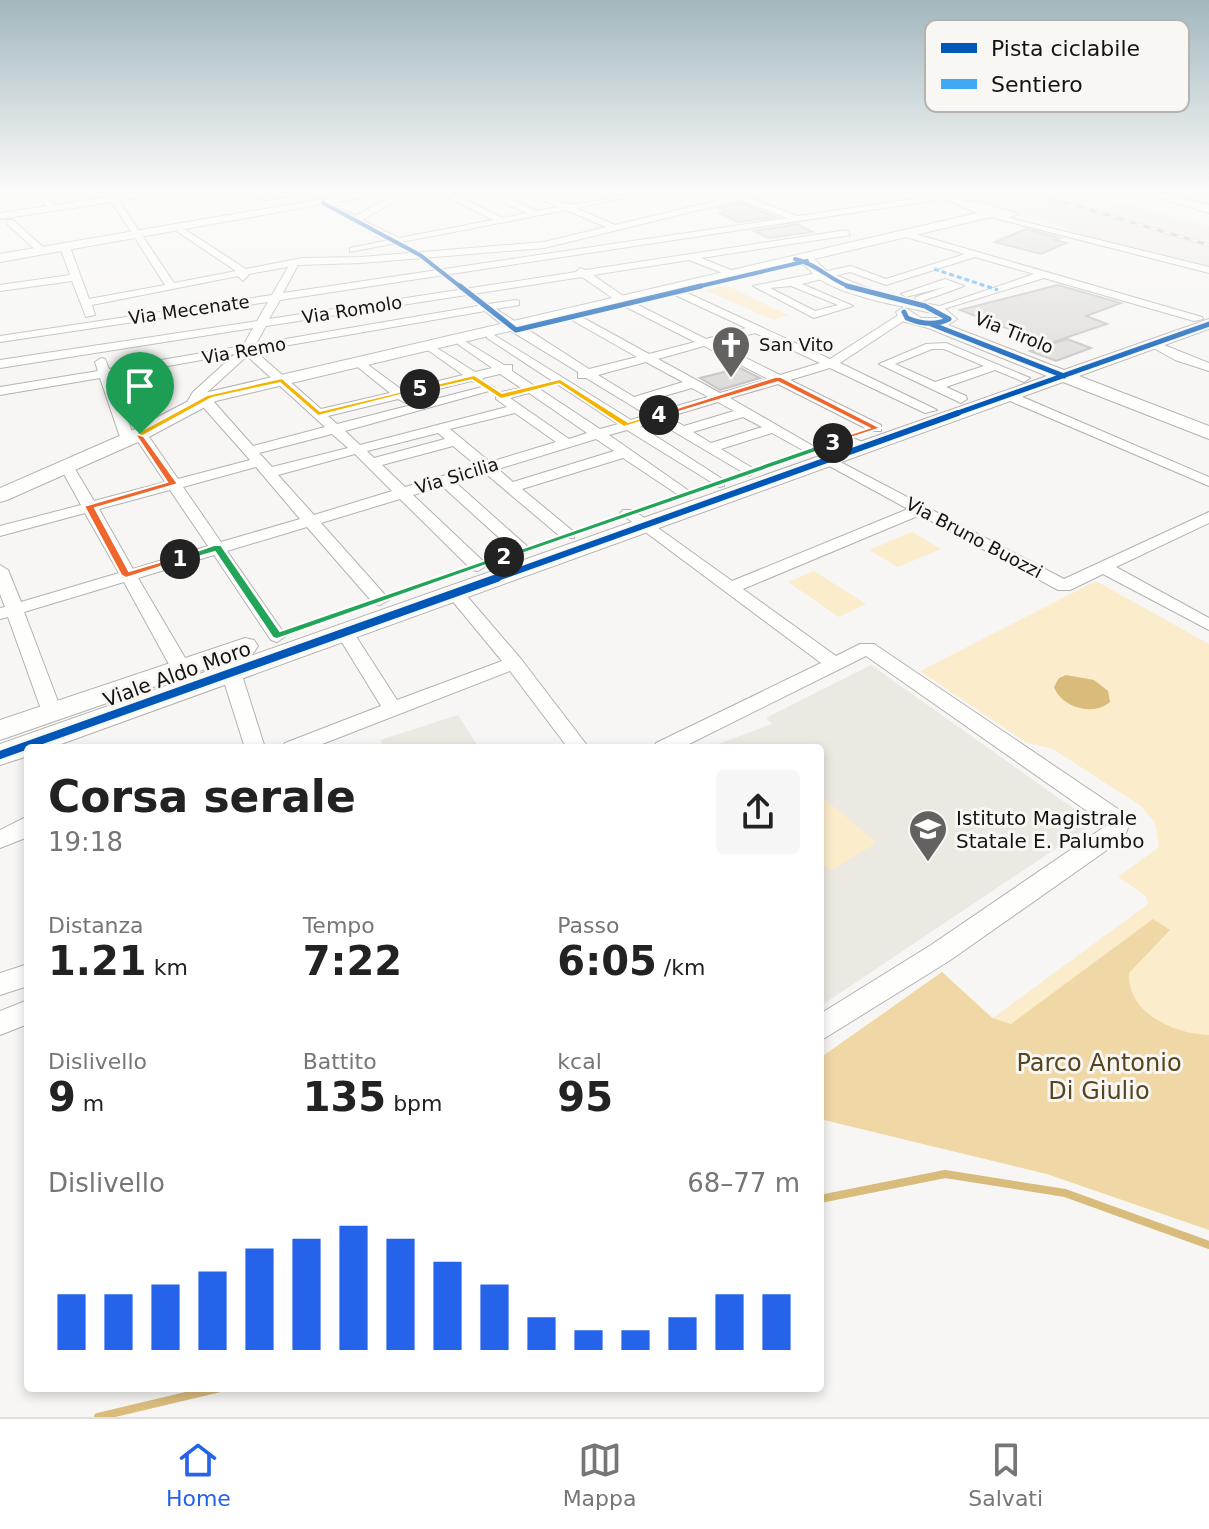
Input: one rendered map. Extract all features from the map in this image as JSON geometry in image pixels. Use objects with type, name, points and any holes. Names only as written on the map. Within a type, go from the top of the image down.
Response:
[{"type":"street","points":[[0,258],[23,254]]},
{"type":"street","points":[[68,254],[93,324],[104,374],[134,437],[173,484],[277,636]]},
{"type":"street","points":[[150,254],[171,286]]},
{"type":"street","points":[[217,254],[244,272]]},
{"type":"street","points":[[86,303],[295,262],[359,255],[431,254]]},
{"type":"street","name":"Via Mecenate","points":[[0,339],[564,254]]},
{"type":"street","points":[[682,254],[733,274]]},
{"type":"street","name":"Via Romolo","points":[[0,364],[717,254]]},
{"type":"street","points":[[793,254],[804,260],[825,254]]},
{"type":"street","points":[[0,496],[200,404],[829,254]]},
{"type":"street","points":[[975,254],[1204,319]]},
{"type":"street","points":[[818,277],[851,269],[886,282],[975,254]]},
{"type":"street","points":[[1148,254],[1209,270]]},
{"type":"street","points":[[420,255],[513,328],[749,472]]},
{"type":"street","points":[[558,255],[626,302],[778,379],[861,438]]},
{"type":"street","name":"Via Tirolo","points":[[804,260],[818,277]]},
{"type":"street","points":[[295,262],[247,350],[197,395],[200,404],[258,462],[380,600]]},
{"type":"street","points":[[432,348],[574,317],[733,274],[782,265]]},
{"type":"street","name":"Via Tirolo","points":[[782,265],[874,298],[932,313],[1060,371]]},
{"type":"street","points":[[244,272],[244,302],[260,324]]},
{"type":"street","points":[[932,313],[1045,274]]},
{"type":"street","points":[[0,288],[76,277]]},
{"type":"street","name":"Via Tirolo","points":[[818,277],[758,286],[814,315],[874,298],[906,294],[945,282],[959,286],[932,313],[904,314],[874,298]]},
{"type":"street","points":[[792,283],[848,306]]},
{"type":"street","points":[[677,292],[760,327],[930,410]]},
{"type":"street","name":"Via Tirolo","points":[[906,294],[932,313]]},
{"type":"street","name":"Via Remo","points":[[0,391],[515,303]]},
{"type":"street","name":"Via Sicilia","points":[[8,612],[778,379],[831,364],[868,360],[904,314]]},
{"type":"street","name":"Via Bruno Buozzi","points":[[574,317],[820,455],[1064,586],[1209,517]]},
{"type":"street","name":"Viale Aldo Moro","points":[[861,438],[1007,395],[1060,371],[1160,338],[1204,319]]},
{"type":"street","points":[[258,462],[333,428],[415,407],[529,389],[760,327]]},
{"type":"street","points":[[491,336],[719,483]]},
{"type":"street","points":[[1160,338],[1209,352]]},
{"type":"street","points":[[1160,338],[1181,355],[1179,357]]},
{"type":"street","points":[[463,343],[685,493]]},
{"type":"street","points":[[868,360],[937,345],[1024,378]]},
{"type":"street","points":[[432,348],[566,443]]},
{"type":"street","points":[[247,350],[372,463],[478,566]]},
{"type":"street","points":[[1209,367],[1179,357],[1167,362],[1209,377]]},
{"type":"street","points":[[868,360],[961,399]]},
{"type":"street","points":[[318,414],[532,363]]},
{"type":"street","points":[[362,364],[415,407]]},
{"type":"street","points":[[934,387],[996,366]]},
{"type":"street","points":[[1060,371],[1209,426]]},
{"type":"street","points":[[1060,371],[1209,433]]},
{"type":"street","name":"Viale Aldo Moro","points":[[31,744],[454,592],[636,519],[820,455],[930,410],[1024,378],[1060,371]]},
{"type":"street","points":[[633,401],[694,383]]},
{"type":"street","points":[[1007,395],[1209,482]]},
{"type":"street","points":[[533,419],[591,402]]},
{"type":"street","points":[[0,531],[258,462],[357,449],[517,408]]},
{"type":"street","points":[[682,431],[745,412]]},
{"type":"street","points":[[440,428],[568,535]]},
{"type":"street","points":[[710,448],[773,428]]},
{"type":"street","points":[[372,463],[455,441]]},
{"type":"street","points":[[512,487],[623,453]]},
{"type":"street","name":"Viale Aldo Moro","points":[[0,730],[522,550],[568,535],[636,519],[685,493],[749,472],[820,455]]},
{"type":"street","points":[[67,467],[181,668]]},
{"type":"street","points":[[444,480],[522,550]]},
{"type":"street","points":[[730,588],[921,509]]},
{"type":"street","points":[[636,519],[834,663]]},
{"type":"street","points":[[1103,567],[1209,625]]},
{"type":"street","points":[[0,570],[8,612],[52,712]]},
{"type":"street","points":[[454,592],[576,744]]},
{"type":"street","points":[[344,631],[394,711]]},
{"type":"street","points":[[671,744],[867,648],[1113,817],[1118,825],[1116,832],[940,953],[824,1026]]},
{"type":"street","points":[[303,744],[514,663]]},
{"type":"street","points":[[231,672],[254,744]]},
{"type":"street","name":"Viale Aldo Moro","points":[[0,755],[24,746]]},
{"type":"street","points":[[0,839],[24,830]]},
{"type":"street","points":[[0,984],[24,976]]},
{"type":"street","points":[[0,1023],[24,1014]]},
{"type":"shaded area","points":[[1160,254],[1209,254],[1209,266]]},
{"type":"shaded area","name":"Istituto Magistrale Statale E. Palumbo","points":[[871,665],[1094,823],[824,1004],[824,744],[719,744],[772,724],[766,718]]},
{"type":"shaded area","points":[[1066,675],[1094,680],[1108,691],[1110,702],[1087,709],[1063,700],[1054,687],[1059,678]]},
{"type":"shaded area","points":[[458,715],[476,744],[382,744],[380,740]]},
{"type":"green space","points":[[726,285],[788,315],[774,320],[704,290]]},
{"type":"green space","points":[[912,532],[941,549],[898,567],[869,550]]},
{"type":"green space","points":[[814,571],[866,604],[839,617],[788,582]]},
{"type":"green space","name":"Parco Antonio Di Giulio","points":[[1096,581],[1209,644],[1209,1230],[1047,1174],[824,1120],[824,1055],[942,972],[993,1018],[1148,904],[1146,896],[1118,877],[1159,847],[1155,823],[1141,806],[1053,749],[1027,743],[920,671]]},
{"type":"green space","points":[[824,798],[877,843],[830,871],[824,866]]},
{"type":"green space","points":[[1153,919],[1170,930],[1129,973],[1130,987],[1144,1010],[1155,1019],[1181,1031],[1209,1035],[1209,1230],[1047,1174],[824,1120],[824,1055],[942,972],[992,1018],[1011,1024]]},
{"type":"building","points":[[1058,285],[1121,303],[1086,316],[1107,324],[1047,344],[960,310]]},
{"type":"building","points":[[1067,339],[1091,348],[1056,361],[1030,351]]},
{"type":"building","name":"San Vito","points":[[740,368],[760,378],[720,390],[700,378]]},
{"type":"waterway","points":[[824,1198],[945,1174],[1065,1193],[1209,1245]]},
{"type":"waterway","points":[[98,1417],[203,1392]]},
{"type":"marked path","points":[[934,269],[998,290]]},
{"type":"cycle path","points":[[418,254],[516,330],[807,261]]},
{"type":"cycle path","points":[[795,259],[812,263],[824,275],[841,284],[925,306],[949,319],[934,324],[923,323],[907,318],[904,312]]},
{"type":"cycle path","points":[[931,324],[1064,376]]},
{"type":"cycle path","points":[[31,744],[1209,324]]},
{"type":"cycle path","points":[[0,755],[24,746]]},
{"type":"place","name":"San Vito","points":[[731,379]]},
{"type":"place","name":"Istituto Magistrale Statale E. Palumbo","points":[[928,863]]},
{"type":"route","points":[[474,377],[501,396],[560,381],[627,425],[778,379],[876,428],[277,636],[217,548],[126,575],[89,506],[173,484],[140,434],[210,397],[282,380],[318,414],[474,377]]}]
